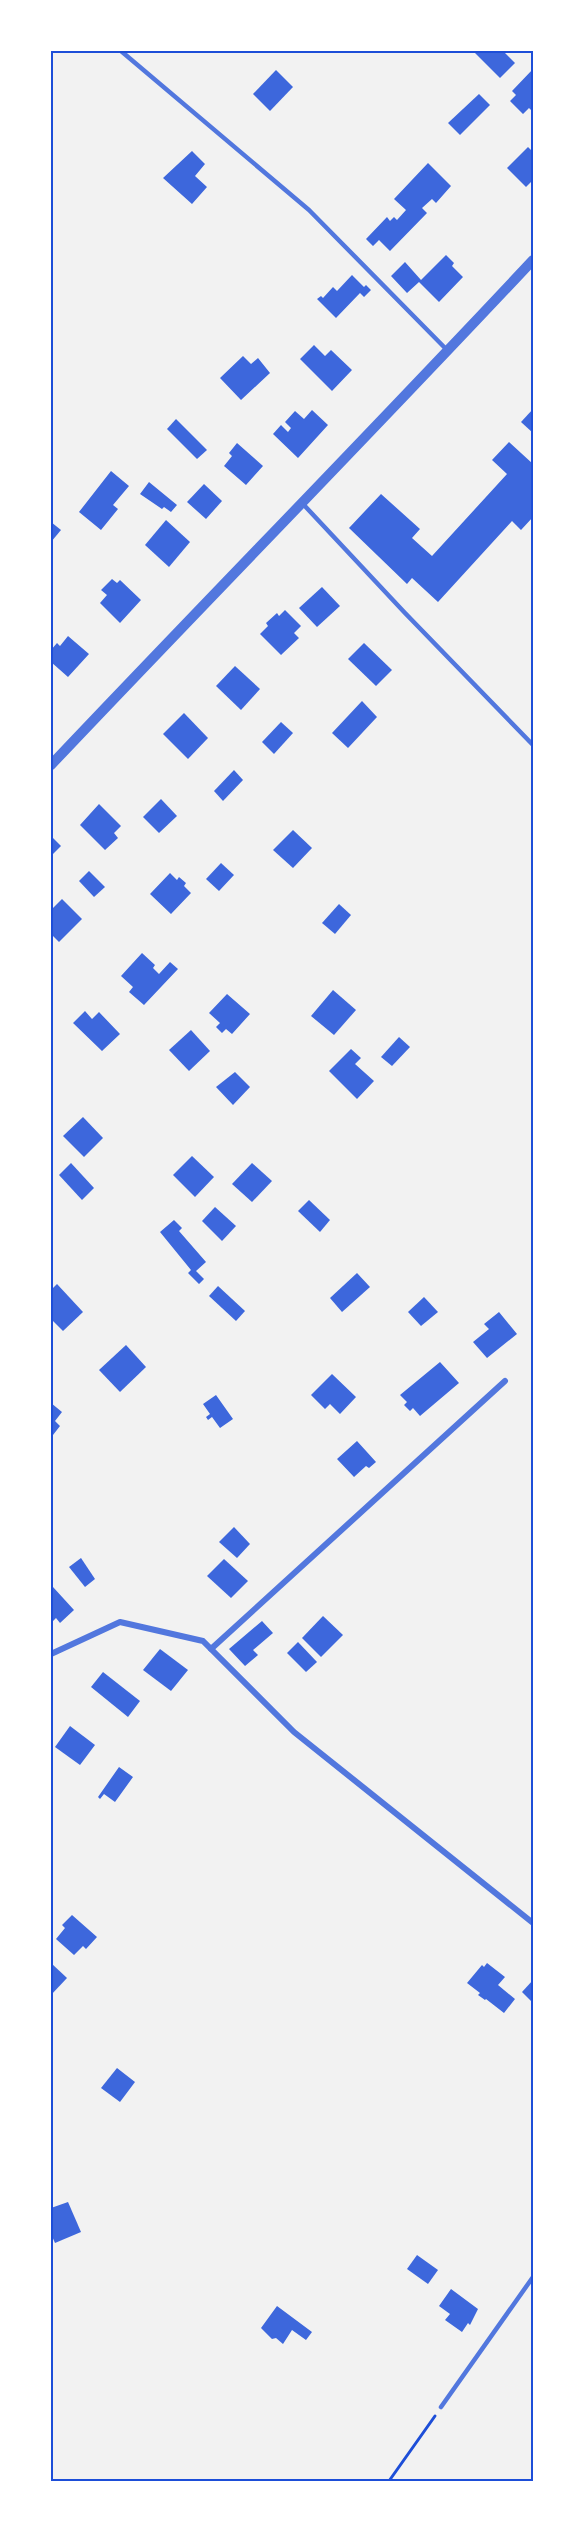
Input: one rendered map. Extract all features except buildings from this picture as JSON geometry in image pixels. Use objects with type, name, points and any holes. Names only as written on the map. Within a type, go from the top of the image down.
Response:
[{"type":"street","points":[[51,765],[301,502],[367,438],[533,260]]},
{"type":"street","points":[[211,1649],[505,1381]]},
{"type":"street","points":[[51,1654],[120,1622],[202,1641],[294,1732],[533,1923]]},
{"type":"lane","points":[[121,51],[309,210],[448,351]]},
{"type":"lane","points":[[301,502],[533,745]]},
{"type":"lane","points":[[441,2407],[533,2277]]},
{"type":"path","points":[[389,2481],[441,2407]]}]
